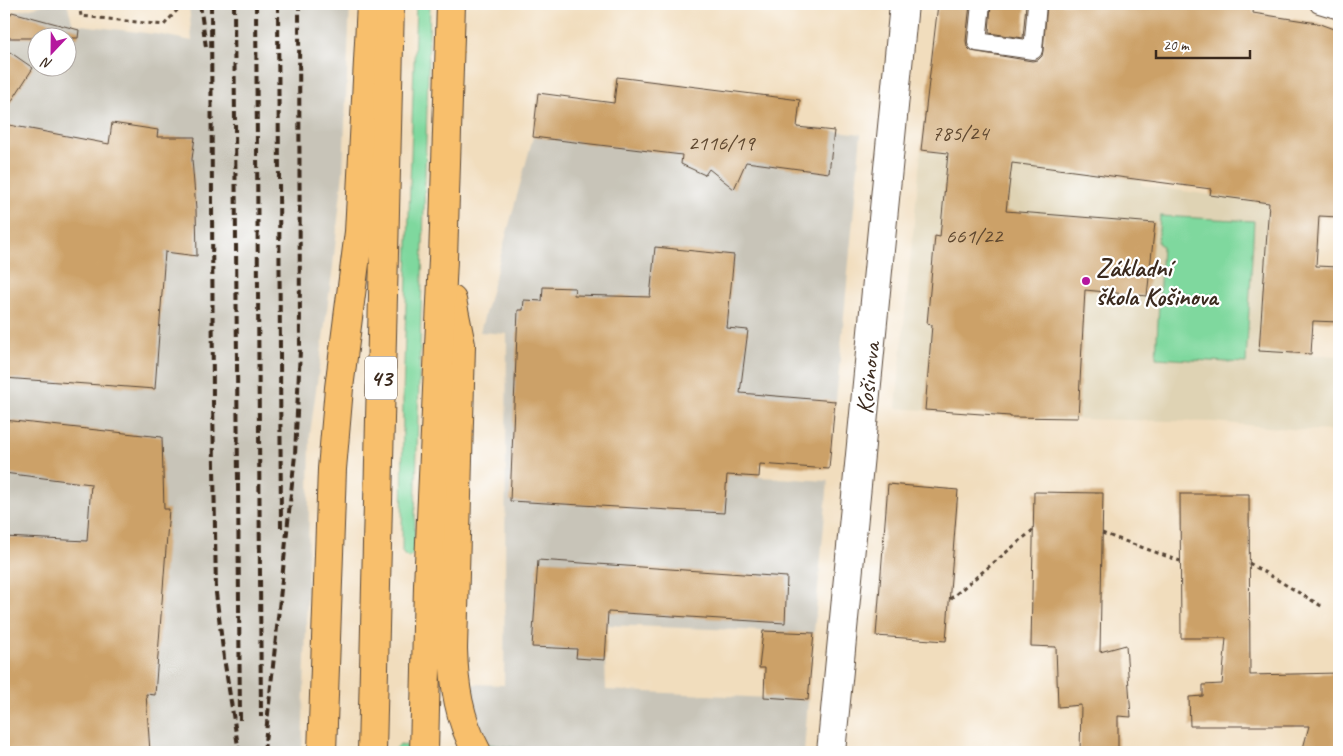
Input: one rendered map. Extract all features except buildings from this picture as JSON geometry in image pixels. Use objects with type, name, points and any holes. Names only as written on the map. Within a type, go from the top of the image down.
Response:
[{"type":"highway","name":"43","points":[[322,752],[334,436],[360,223],[371,4]]},
{"type":"highway","name":"43","points":[[372,752],[390,4]]},
{"type":"highway","points":[[424,752],[451,4]]},
{"type":"highway","points":[[443,259],[461,345],[453,649],[454,680],[459,710],[477,752]]},
{"type":"street","name":"Košinova","points":[[831,752],[904,4]]},
{"type":"lane","points":[[981,4],[977,42],[1033,50],[1037,4]]},
{"type":"lane","points":[[1319,4],[1339,10]]},
{"type":"path","points":[[78,4],[81,16],[164,25],[180,7],[179,4]]},
{"type":"path","points":[[950,599],[1033,530]]},
{"type":"path","points":[[1102,533],[1180,561]]},
{"type":"path","points":[[1249,563],[1323,607]]},
{"type":"shaded area","points":[[47,4],[67,4],[73,24],[162,35],[192,41],[189,4],[350,4],[343,172],[333,266],[310,434],[302,752],[4,752],[4,24],[13,12]]},
{"type":"shaded area","points":[[538,93],[861,134],[836,401],[765,396],[759,477],[828,481],[814,633],[607,625],[606,690],[808,700],[804,752],[563,752],[539,751],[488,744],[473,703],[472,684],[504,685],[507,334],[480,332],[533,137]]},
{"type":"shaded area","name":"Základní škola Košinova","points":[[921,150],[1140,179],[1142,185],[1224,197],[1269,197],[1259,351],[1339,356],[1339,431],[1300,430],[1214,422],[1030,418],[896,408]]},
{"type":"green space","points":[[416,4],[430,4],[414,553],[409,558],[402,551],[403,395]]},
{"type":"green space","points":[[1160,216],[1254,221],[1246,363],[1156,358],[1162,246],[1158,243]]},
{"type":"green space","points":[[400,744],[406,745],[409,752],[395,752],[395,749]]},
{"type":"green space","points":[[488,744],[539,751],[563,752],[494,752]]},
{"type":"railway","points":[[200,4],[206,47]]},
{"type":"railway","points":[[211,4],[216,593],[239,752]]},
{"type":"railway","points":[[234,4],[240,720]]},
{"type":"railway","points":[[256,4],[261,717]]},
{"type":"railway","points":[[278,4],[281,528]]},
{"type":"railway","points":[[264,752],[295,455],[300,350],[299,4]]},
{"type":"place","name":"Základní škola Košinova","points":[[1086,281]]}]
